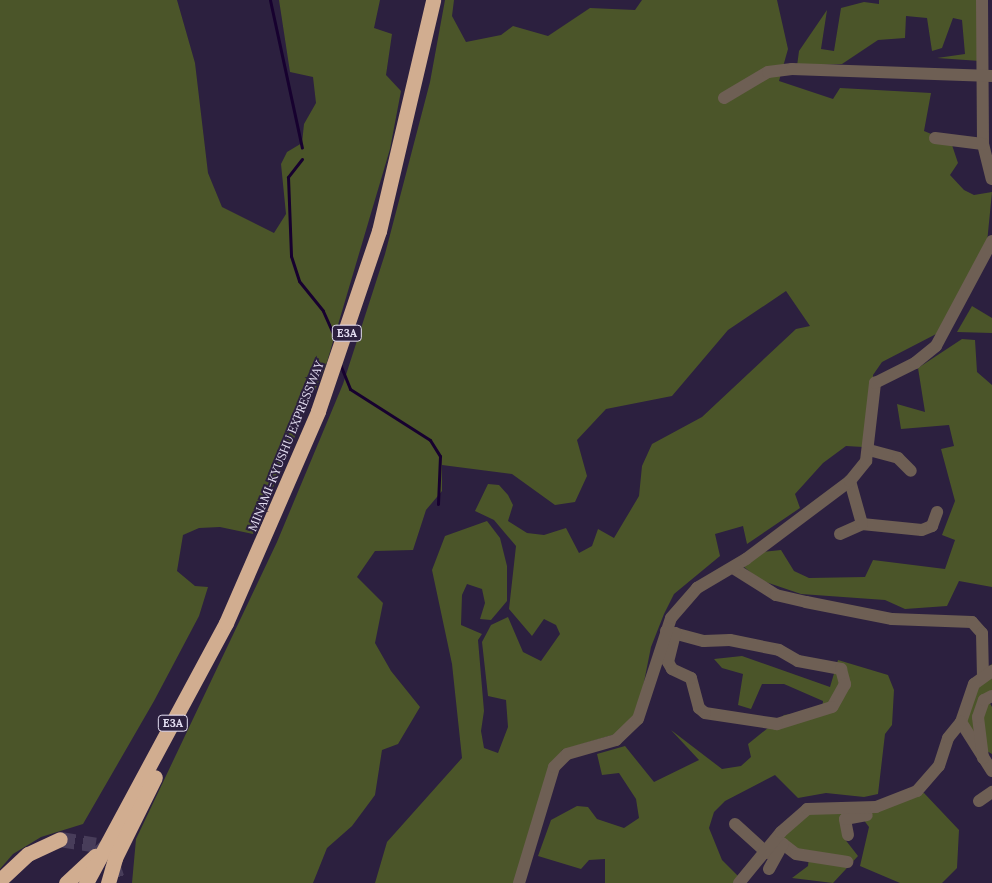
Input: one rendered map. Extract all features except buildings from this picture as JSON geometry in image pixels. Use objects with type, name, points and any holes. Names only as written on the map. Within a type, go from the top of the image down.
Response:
[{"type":"highway","name":"MINAMI-KYUSHU EXPRESSWAY","points":[[86,883],[226,623],[247,577],[353,316],[416,78],[433,0]]},
{"type":"highway","points":[[108,883],[115,858],[226,623]]},
{"type":"highway","name":"MINAMI-KYUSHU EXPRESSWAY","points":[[76,883],[120,823]]},
{"type":"highway","points":[[0,880],[28,854],[60,839]]},
{"type":"highway","points":[[66,883],[95,856]]},
{"type":"street","points":[[984,5],[987,75],[983,144],[992,179]]},
{"type":"street","points":[[724,98],[768,72],[792,69],[987,75]]},
{"type":"street","points":[[935,138],[983,144]]},
{"type":"street","points":[[519,883],[554,767],[567,754],[616,740],[638,719],[671,632],[696,588],[733,568],[850,481],[869,450],[876,383],[936,346],[992,241]]},
{"type":"street","points":[[869,450],[898,458],[911,471]]},
{"type":"street","points":[[850,481],[862,524]]},
{"type":"street","points":[[840,534],[862,524],[922,530],[932,526],[937,512]]},
{"type":"street","points":[[733,568],[776,595],[806,602],[892,619],[972,622],[982,633],[987,673],[968,693],[960,722],[948,738],[939,766],[927,782],[893,804],[869,808],[807,808],[791,821],[767,853],[739,883]]},
{"type":"street","points":[[671,632],[779,650],[807,663],[841,669],[845,684],[832,707],[777,724],[705,713],[699,708],[691,678],[672,669],[668,662],[671,632]]},
{"type":"street","points":[[982,758],[977,722],[984,700],[992,696]]},
{"type":"street","points":[[960,722],[992,771]]},
{"type":"street","points":[[980,801],[992,792]]},
{"type":"street","points":[[848,835],[844,819],[863,816],[869,808]]},
{"type":"street","points":[[769,869],[783,844],[791,821]]},
{"type":"street","points":[[735,824],[767,853]]},
{"type":"street","points":[[783,844],[796,854],[847,862]]},
{"type":"green space","points":[[0,0],[177,0],[195,63],[208,173],[222,207],[274,233],[286,214],[281,164],[287,152],[302,143],[304,124],[316,103],[313,77],[290,72],[279,0],[380,0],[374,28],[392,34],[386,75],[401,91],[390,149],[327,362],[253,534],[220,527],[199,528],[183,535],[177,571],[195,586],[208,587],[199,616],[154,701],[83,824],[41,837],[13,854],[0,869]]},
{"type":"green space","points":[[445,0],[454,0],[452,16],[466,42],[501,35],[513,26],[548,36],[590,8],[635,10],[642,0],[777,0],[788,49],[779,81],[833,99],[840,88],[931,93],[924,131],[951,142],[958,163],[950,175],[964,190],[974,195],[992,192],[986,253],[940,332],[882,362],[873,375],[875,412],[863,447],[846,446],[823,463],[795,494],[800,508],[747,544],[743,526],[715,534],[720,556],[674,594],[664,614],[651,647],[638,712],[619,733],[562,750],[522,883],[375,883],[387,842],[462,758],[452,664],[432,570],[445,536],[487,521],[500,538],[507,566],[507,601],[491,620],[480,619],[485,603],[482,589],[467,584],[462,595],[461,625],[482,634],[478,640],[484,711],[481,731],[484,748],[498,753],[508,727],[506,700],[488,696],[482,642],[491,625],[508,617],[523,652],[541,661],[560,634],[556,625],[544,619],[532,636],[509,609],[516,546],[494,520],[475,511],[488,484],[499,485],[508,495],[513,505],[508,521],[527,533],[544,535],[566,528],[579,553],[592,546],[598,529],[614,538],[639,496],[642,466],[652,444],[702,417],[796,329],[810,326],[786,291],[728,330],[672,396],[606,409],[577,440],[587,476],[575,502],[555,505],[512,474],[442,465],[442,491],[426,510],[413,550],[375,551],[357,577],[383,603],[375,643],[391,671],[420,707],[398,744],[382,750],[375,795],[352,826],[327,848],[313,883],[132,883],[136,839],[277,542],[343,384],[385,254],[430,82]]},
{"type":"green space","points":[[879,0],[977,0],[980,61],[937,58],[965,54],[962,20],[953,18],[942,48],[932,51],[927,18],[906,16],[905,38],[878,40],[842,64],[797,66],[799,51],[827,10],[821,49],[834,51],[841,8],[864,2],[879,4]]},
{"type":"green space","points":[[972,306],[992,318],[992,333],[957,332]]},
{"type":"green space","points":[[962,339],[975,340],[977,372],[992,385],[992,587],[959,581],[947,606],[905,609],[885,600],[801,594],[760,580],[744,567],[762,552],[781,550],[794,571],[809,578],[865,577],[873,560],[945,569],[955,540],[942,535],[955,501],[941,449],[954,446],[949,425],[901,429],[897,404],[925,412],[918,368]]},
{"type":"green space","points":[[742,656],[830,687],[838,660],[888,675],[894,690],[892,725],[885,734],[878,794],[864,797],[826,793],[798,798],[775,775],[725,801],[714,812],[709,828],[722,860],[740,878],[739,883],[605,883],[605,859],[589,860],[581,869],[538,856],[551,820],[577,806],[588,807],[597,819],[624,828],[639,818],[636,799],[619,773],[602,775],[597,754],[625,746],[654,782],[699,760],[671,730],[722,769],[741,766],[751,757],[748,744],[784,715],[822,710],[823,701],[784,684],[762,684],[751,709],[738,705],[743,674],[722,668],[714,659]]},
{"type":"green space","points":[[992,664],[992,694],[987,698],[992,707],[992,754],[980,747],[965,717],[982,671]]},
{"type":"green space","points":[[924,793],[959,830],[957,868],[942,883],[900,883],[860,866],[869,827],[863,819],[851,819],[844,838],[858,856],[833,883],[792,878],[808,866],[809,856],[781,838],[817,804],[865,805],[895,795]]},
{"type":"waterway","points":[[270,0],[302,148]]},
{"type":"waterway","points":[[302,159],[288,177],[291,256],[299,281],[323,311],[336,340]]},
{"type":"waterway","points":[[340,364],[350,389],[430,440],[440,456],[438,504]]},
{"type":"tunnel","points":[[60,839],[96,845],[112,863],[119,883]]}]
